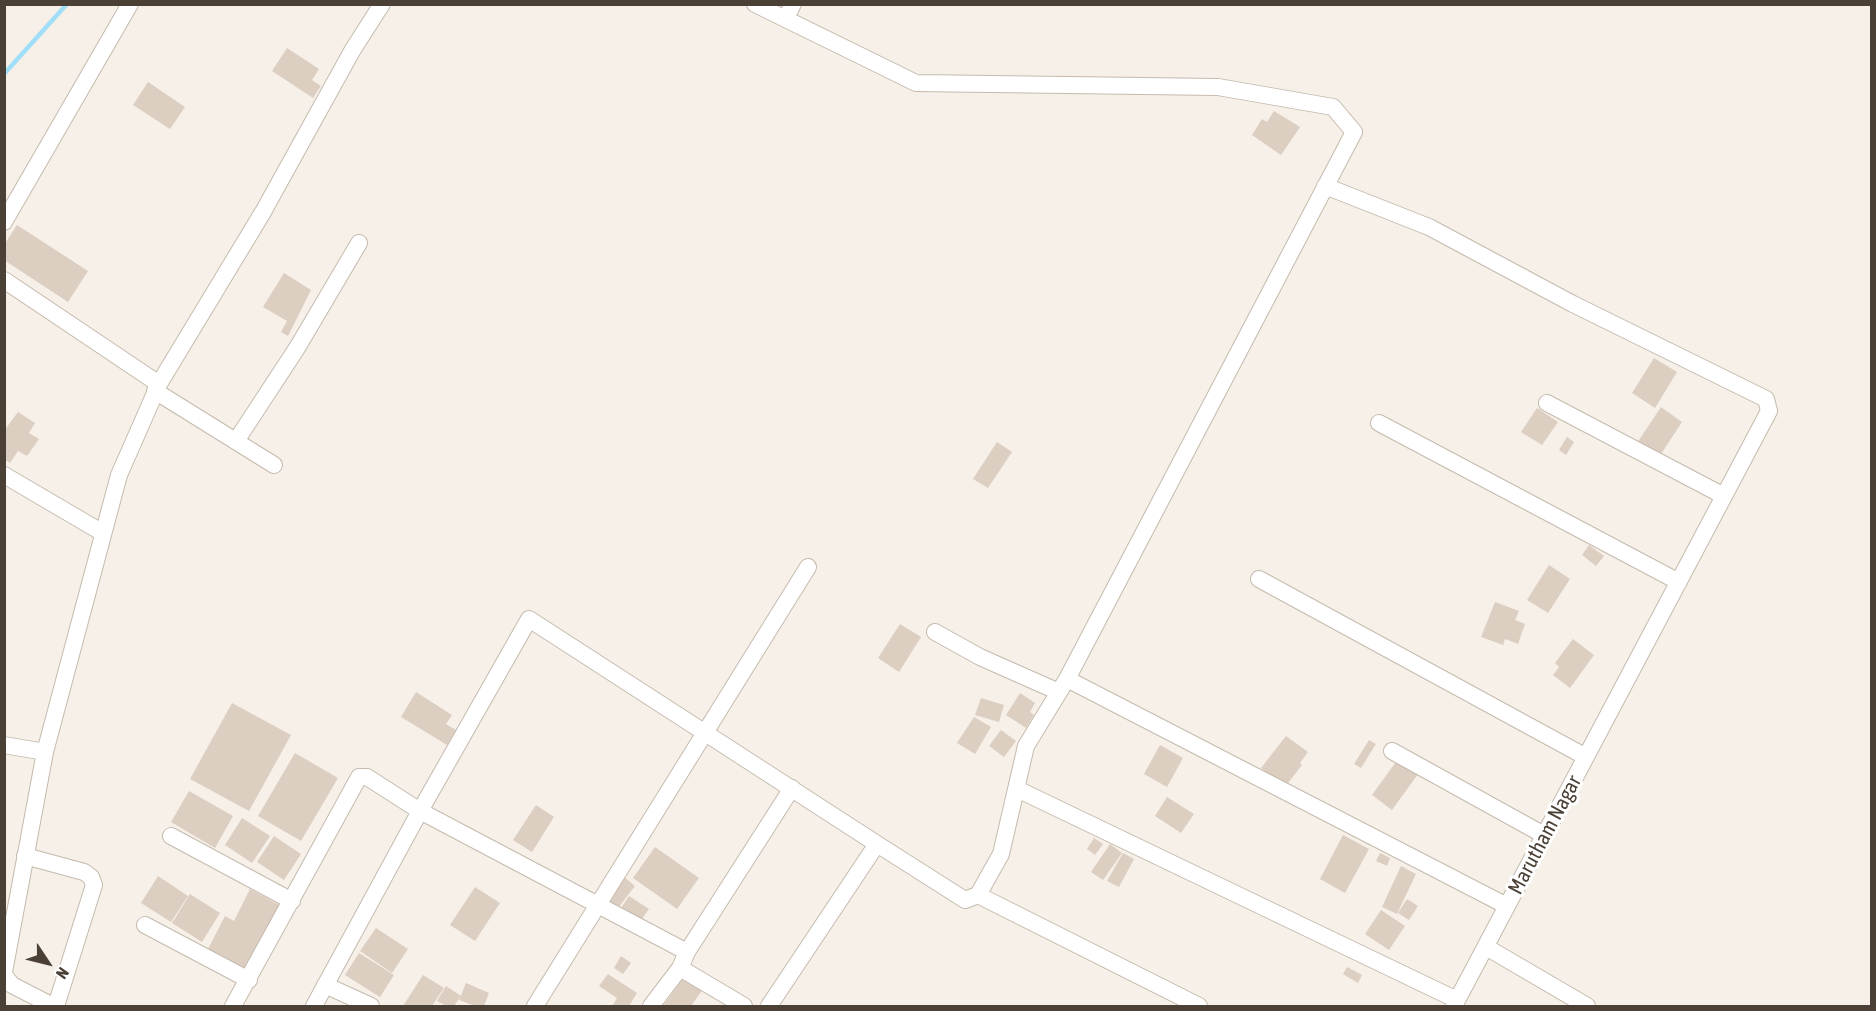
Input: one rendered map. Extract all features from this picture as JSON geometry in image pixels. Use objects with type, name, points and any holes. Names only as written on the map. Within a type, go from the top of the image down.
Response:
[{"type":"street","points":[[4,222],[130,4]]},
{"type":"street","points":[[25,856],[84,872],[92,877],[94,885],[54,1006],[5,978],[25,856],[45,752],[119,475],[157,387],[263,212],[352,51],[382,4]]},
{"type":"street","points":[[314,1006],[420,811],[529,619],[965,900],[978,895],[1001,854],[1026,746],[1063,686],[1354,132],[1333,108],[1218,87],[916,83],[789,11],[754,4]]},
{"type":"street","name":"Marutham Nagar","points":[[1325,186],[1429,227],[1573,304],[1766,399],[1769,411],[1456,1003]]},
{"type":"street","points":[[236,441],[297,348],[358,243]]},
{"type":"street","points":[[4,280],[274,465]]},
{"type":"street","points":[[1547,403],[1724,496]]},
{"type":"street","points":[[1379,423],[1678,582]]},
{"type":"street","points":[[5,476],[103,533]]},
{"type":"street","points":[[535,1006],[808,567]]},
{"type":"street","points":[[1259,579],[1586,757]]},
{"type":"street","points":[[935,632],[980,657],[1063,686],[1507,906]]},
{"type":"street","points":[[4,744],[45,752]]},
{"type":"street","points":[[1392,751],[1544,835]]},
{"type":"street","points":[[233,1006],[359,777],[367,777],[420,811],[599,906],[683,960],[744,1006]]},
{"type":"street","points":[[651,1006],[683,960],[792,788]]},
{"type":"street","points":[[1017,789],[1456,1003]]},
{"type":"street","points":[[171,836],[292,901]]},
{"type":"street","points":[[768,1006],[877,844]]},
{"type":"street","points":[[978,895],[1199,1006]]},
{"type":"street","points":[[145,925],[249,980]]},
{"type":"street","points":[[1486,947],[1587,1006]]},
{"type":"street","points":[[325,985],[371,1006]]},
{"type":"building","points":[[287,48],[319,69],[312,80],[321,86],[313,98],[272,71]]},
{"type":"building","points":[[148,82],[185,107],[170,129],[133,105]]},
{"type":"building","points":[[1274,111],[1300,127],[1281,155],[1252,135],[1262,119],[1267,122]]},
{"type":"building","points":[[17,225],[88,271],[68,302],[4,260],[4,245]]},
{"type":"building","points":[[284,273],[311,290],[288,336],[281,332],[287,321],[263,307]]},
{"type":"building","points":[[1654,358],[1677,372],[1655,408],[1632,393]]},
{"type":"building","points":[[1661,407],[1682,422],[1659,457],[1637,443]]},
{"type":"building","points":[[1537,408],[1558,422],[1542,445],[1521,432]]},
{"type":"building","points":[[18,412],[35,423],[29,433],[39,439],[27,456],[18,451],[10,463],[4,459],[4,431]]},
{"type":"building","points":[[1567,437],[1574,442],[1566,455],[1559,450]]},
{"type":"building","points":[[997,442],[1012,452],[988,488],[973,479]]},
{"type":"building","points":[[1589,545],[1604,556],[1596,566],[1582,555]]},
{"type":"building","points":[[1549,565],[1570,579],[1548,613],[1527,600]]},
{"type":"building","points":[[1495,602],[1519,611],[1515,620],[1525,624],[1518,644],[1505,639],[1503,645],[1481,637]]},
{"type":"building","points":[[900,624],[921,637],[899,672],[878,658]]},
{"type":"building","points":[[1573,639],[1594,655],[1570,688],[1553,675],[1559,667],[1555,663]]},
{"type":"building","points":[[416,692],[452,715],[446,724],[456,730],[447,745],[401,717]]},
{"type":"building","points":[[1020,693],[1035,703],[1030,712],[1034,715],[1026,728],[1006,715]]},
{"type":"building","points":[[981,698],[1004,705],[999,722],[975,715]]},
{"type":"building","points":[[232,703],[291,735],[249,811],[190,779]]},
{"type":"building","points":[[974,717],[991,727],[975,754],[957,743]]},
{"type":"building","points":[[1001,730],[1016,741],[1004,757],[989,746]]},
{"type":"building","points":[[1286,736],[1308,752],[1300,763],[1302,765],[1285,787],[1261,768]]},
{"type":"building","points":[[1369,740],[1376,744],[1361,768],[1354,764]]},
{"type":"building","points":[[1160,745],[1183,758],[1167,787],[1144,774]]},
{"type":"building","points":[[295,753],[338,778],[301,841],[258,816]]},
{"type":"building","points":[[1398,759],[1418,774],[1392,810],[1372,795]]},
{"type":"building","points":[[189,791],[233,816],[215,848],[171,822]]},
{"type":"building","points":[[1167,797],[1194,814],[1181,833],[1155,816]]},
{"type":"building","points":[[536,805],[554,817],[532,852],[513,840]]},
{"type":"building","points":[[242,818],[270,836],[252,863],[225,845]]},
{"type":"building","points":[[1343,835],[1369,849],[1345,893],[1320,879]]},
{"type":"building","points":[[274,836],[301,854],[284,880],[257,862]]},
{"type":"building","points":[[1094,838],[1103,844],[1095,855],[1087,849]]},
{"type":"building","points":[[1110,844],[1122,853],[1103,880],[1091,872]]},
{"type":"building","points":[[655,847],[699,878],[677,909],[633,878]]},
{"type":"building","points":[[1123,853],[1134,859],[1119,887],[1107,881]]},
{"type":"building","points":[[1380,853],[1390,858],[1387,866],[1376,861]]},
{"type":"building","points":[[1401,866],[1416,874],[1397,914],[1382,907]]},
{"type":"building","points":[[158,876],[188,896],[171,922],[141,903]]},
{"type":"building","points":[[623,876],[635,886],[618,908],[606,898]]},
{"type":"building","points":[[475,887],[500,903],[475,941],[450,925]]},
{"type":"building","points":[[250,889],[279,905],[246,969],[208,949],[225,916],[234,921]]},
{"type":"building","points":[[190,894],[220,913],[202,942],[172,923]]},
{"type":"building","points":[[629,896],[649,909],[639,923],[619,911]]},
{"type":"building","points":[[1407,899],[1418,906],[1409,920],[1398,913]]},
{"type":"building","points":[[1381,910],[1405,926],[1389,950],[1365,934]]},
{"type":"building","points":[[376,928],[408,949],[392,973],[360,951]]},
{"type":"building","points":[[359,953],[394,975],[380,997],[345,975]]},
{"type":"building","points":[[621,956],[631,963],[623,974],[614,968]]},
{"type":"building","points":[[1347,967],[1362,975],[1358,983],[1343,974]]},
{"type":"building","points":[[608,974],[637,993],[629,1006],[613,1005],[617,998],[599,986]]},
{"type":"building","points":[[423,975],[444,988],[432,1006],[403,1006]]},
{"type":"building","points":[[685,976],[703,989],[691,1006],[663,1006]]},
{"type":"building","points":[[466,983],[489,993],[484,1006],[475,1006],[459,1000]]},
{"type":"building","points":[[446,986],[461,996],[454,1006],[446,1006],[437,1001]]},
{"type":"waterway","points":[[4,74],[67,4]]}]
